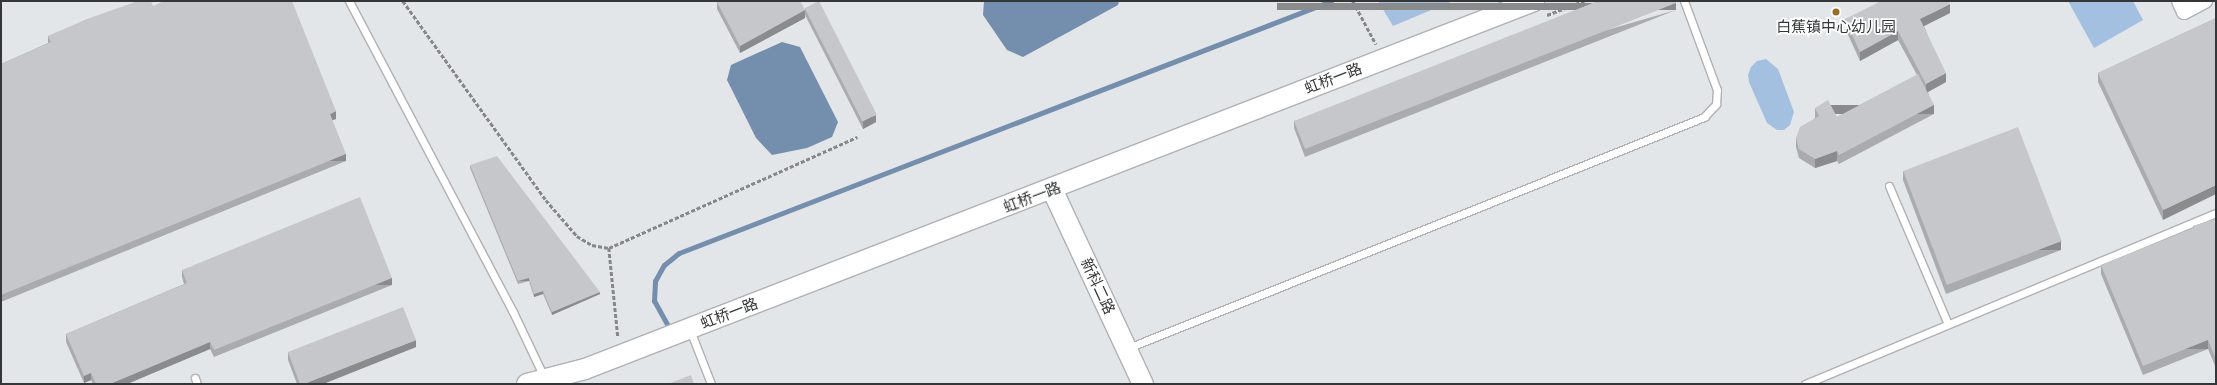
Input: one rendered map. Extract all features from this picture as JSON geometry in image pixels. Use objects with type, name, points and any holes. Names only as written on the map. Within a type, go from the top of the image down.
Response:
[{"type":"street","name":"虹桥一路","points":[[533,383],[585,369],[1534,1]]},
{"type":"street","points":[[2179,1],[2184,12],[2205,1]]},
{"type":"street","name":"新科二路","points":[[1052,189],[1143,384]]},
{"type":"lane","points":[[349,1],[513,312],[533,383]]},
{"type":"lane","points":[[1126,349],[1704,118],[1716,104],[1717,90],[1684,1]]},
{"type":"lane","points":[[1889,186],[1948,324]]},
{"type":"lane","points":[[1805,384],[2216,213]]},
{"type":"lane","points":[[689,328],[711,384]]},
{"type":"path","points":[[403,1],[546,200],[577,236],[592,245],[609,248],[857,137]]},
{"type":"path","points":[[1353,1],[1384,58]]},
{"type":"path","points":[[609,248],[618,338],[624,354]]},
{"type":"shaded area","points":[[984,1],[1119,1],[1118,5],[1023,57],[1007,50],[983,15]]},
{"type":"shaded area","points":[[1378,1],[1453,1],[1393,26]]},
{"type":"shaded area","points":[[2068,1],[2133,1],[2143,20],[2094,48]]},
{"type":"shaded area","points":[[782,42],[800,47],[838,122],[832,137],[807,148],[772,155],[756,138],[727,80],[731,65]]},
{"type":"shaded area","points":[[1766,59],[1778,69],[1794,112],[1790,125],[1784,130],[1777,130],[1767,123],[1749,82],[1748,75],[1751,67],[1757,61]]},
{"type":"building","points":[[138,1],[151,1],[153,6],[164,1],[292,1],[336,111],[330,114],[346,154],[1,295],[1,64],[51,42],[48,36],[87,19]]},
{"type":"building","points":[[800,1],[805,10],[740,46],[717,2]]},
{"type":"building","points":[[819,1],[877,114],[862,121],[805,8]]},
{"type":"building","points":[[1598,1],[1675,1],[1676,3],[1305,149],[1294,121]]},
{"type":"building","points":[[1881,1],[1948,1],[1950,4],[1920,19],[1946,73],[1926,84],[1898,31],[1860,52],[1845,19]]},
{"type":"building","points":[[2216,18],[2216,185],[2163,210],[2098,73]]},
{"type":"building","points":[[1918,74],[1934,105],[1839,155],[1837,151],[1815,159],[1799,149],[1796,138],[1800,127],[1819,116],[1815,108],[1828,100],[1837,117]]},
{"type":"building","points":[[2018,127],[2062,241],[1947,285],[1903,171]]},
{"type":"building","points":[[497,156],[600,292],[552,312],[543,291],[534,294],[529,278],[518,281],[470,165]]},
{"type":"building","points":[[360,197],[392,278],[214,350],[210,342],[110,384],[96,384],[91,373],[84,376],[66,334],[187,283],[182,270]]},
{"type":"building","points":[[2216,219],[2216,359],[2208,340],[2143,366],[2101,265],[2194,228],[2193,226]]},
{"type":"building","points":[[403,307],[416,340],[304,384],[300,384],[288,352]]},
{"type":"building","points":[[691,375],[694,384],[668,384]]},
{"type":"waterway","points":[[667,324],[654,301],[655,281],[664,265],[679,253],[1331,1]]},
{"type":"place","name":"白蕉镇中心幼儿园","points":[[1836,12]]}]
